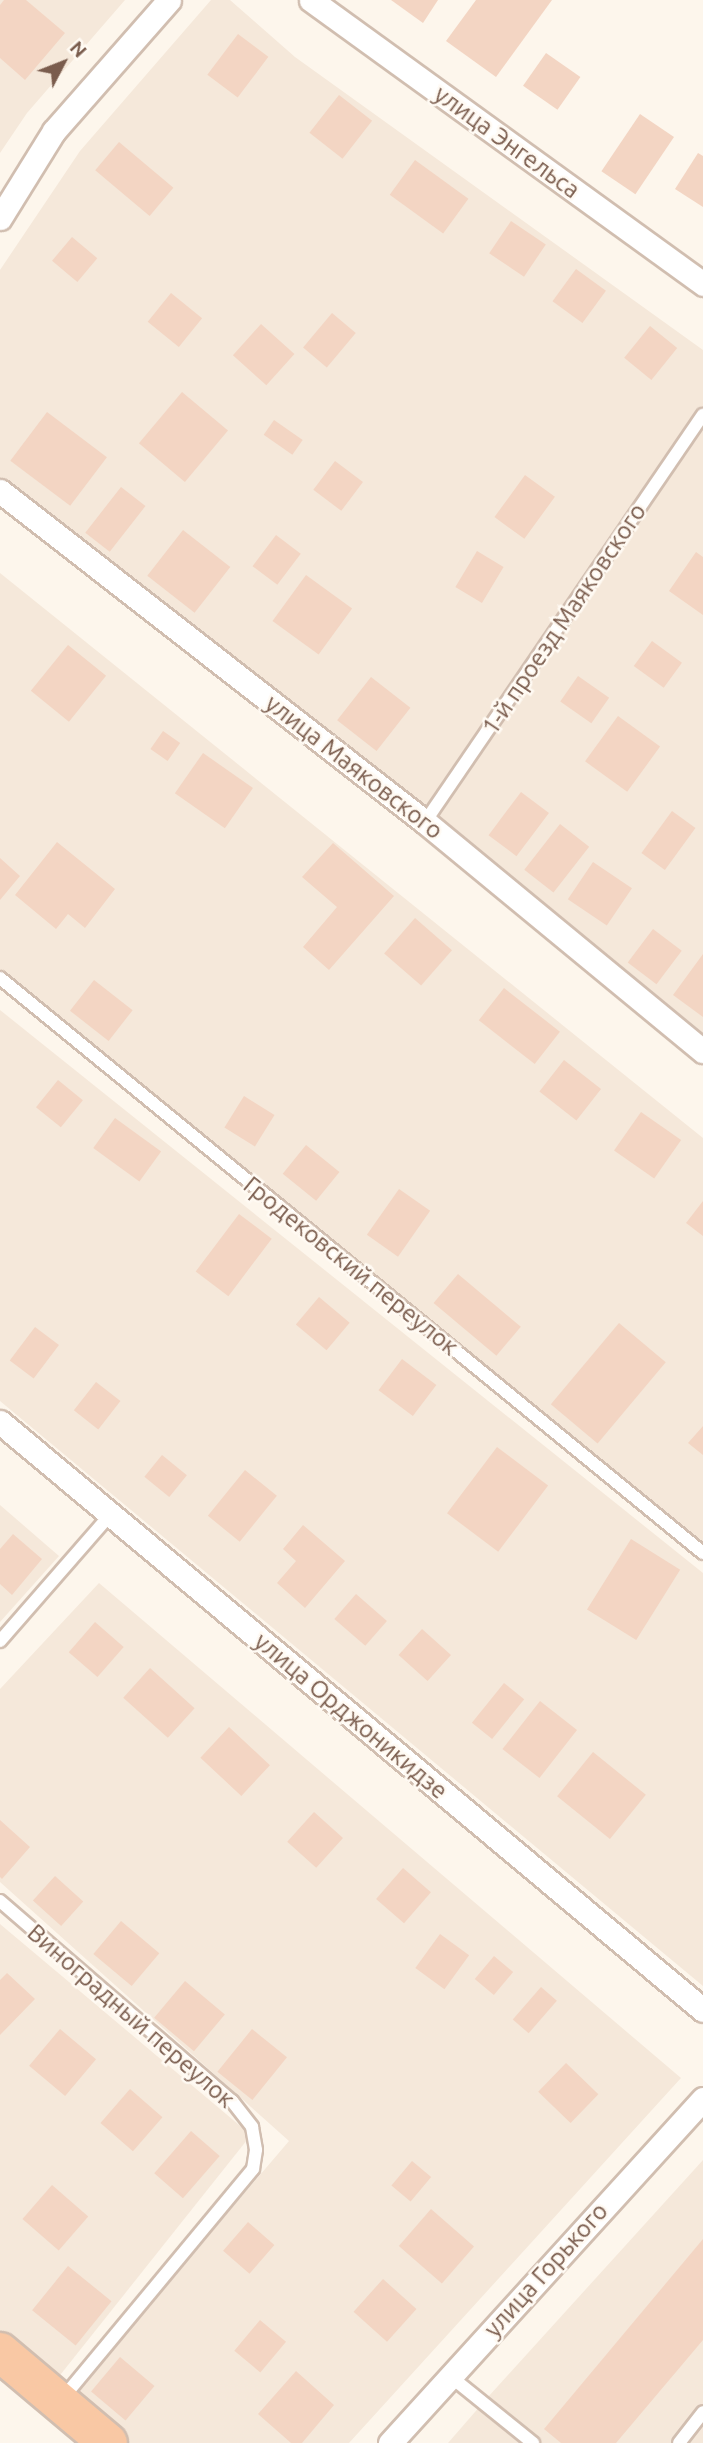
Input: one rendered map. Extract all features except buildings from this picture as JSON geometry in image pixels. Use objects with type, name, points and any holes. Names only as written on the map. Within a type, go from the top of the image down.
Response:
[{"type":"highway","points":[[0,2352],[108,2443]]},
{"type":"street","points":[[0,218],[54,131],[169,0]]},
{"type":"street","name":"улица Энгельса","points":[[311,0],[703,284]]},
{"type":"street","name":"улица Маяковского","points":[[0,491],[425,822],[703,1051]]},
{"type":"street","name":"улица Орджоникидзе","points":[[0,1422],[703,2010]]},
{"type":"street","name":"улица Горького","points":[[390,2443],[703,2099]]},
{"type":"lane","name":"1-й проезд Маяковского","points":[[425,822],[703,415]]},
{"type":"lane","name":"Гродековский переулок","points":[[0,978],[703,1553]]},
{"type":"lane","points":[[0,1641],[110,1516]]},
{"type":"lane","name":"Виноградный переулок","points":[[0,1901],[232,2101],[253,2127],[256,2150],[253,2169],[59,2402]]},
{"type":"lane","points":[[450,2376],[533,2443]]},
{"type":"lane","points":[[679,2443],[703,2413]]},
{"type":"shaded area","points":[[0,0],[125,0],[27,113],[0,153]]},
{"type":"shaded area","points":[[211,0],[230,0],[295,57],[703,350],[703,1055],[0,490],[0,270],[80,151]]},
{"type":"shaded area","points":[[0,573],[703,1138],[703,1544],[0,971]]},
{"type":"shaded area","points":[[0,1010],[703,1573],[703,1986],[0,1401]]},
{"type":"shaded area","points":[[0,1505],[59,1556],[0,1622]]},
{"type":"shaded area","points":[[99,1583],[681,2078],[349,2443],[117,2443],[68,2400],[289,2141],[0,1882],[0,1689]]},
{"type":"shaded area","points":[[0,1924],[251,2135],[53,2384],[0,2340]]},
{"type":"shaded area","points":[[703,2160],[703,2443],[448,2443],[488,2397]]}]
